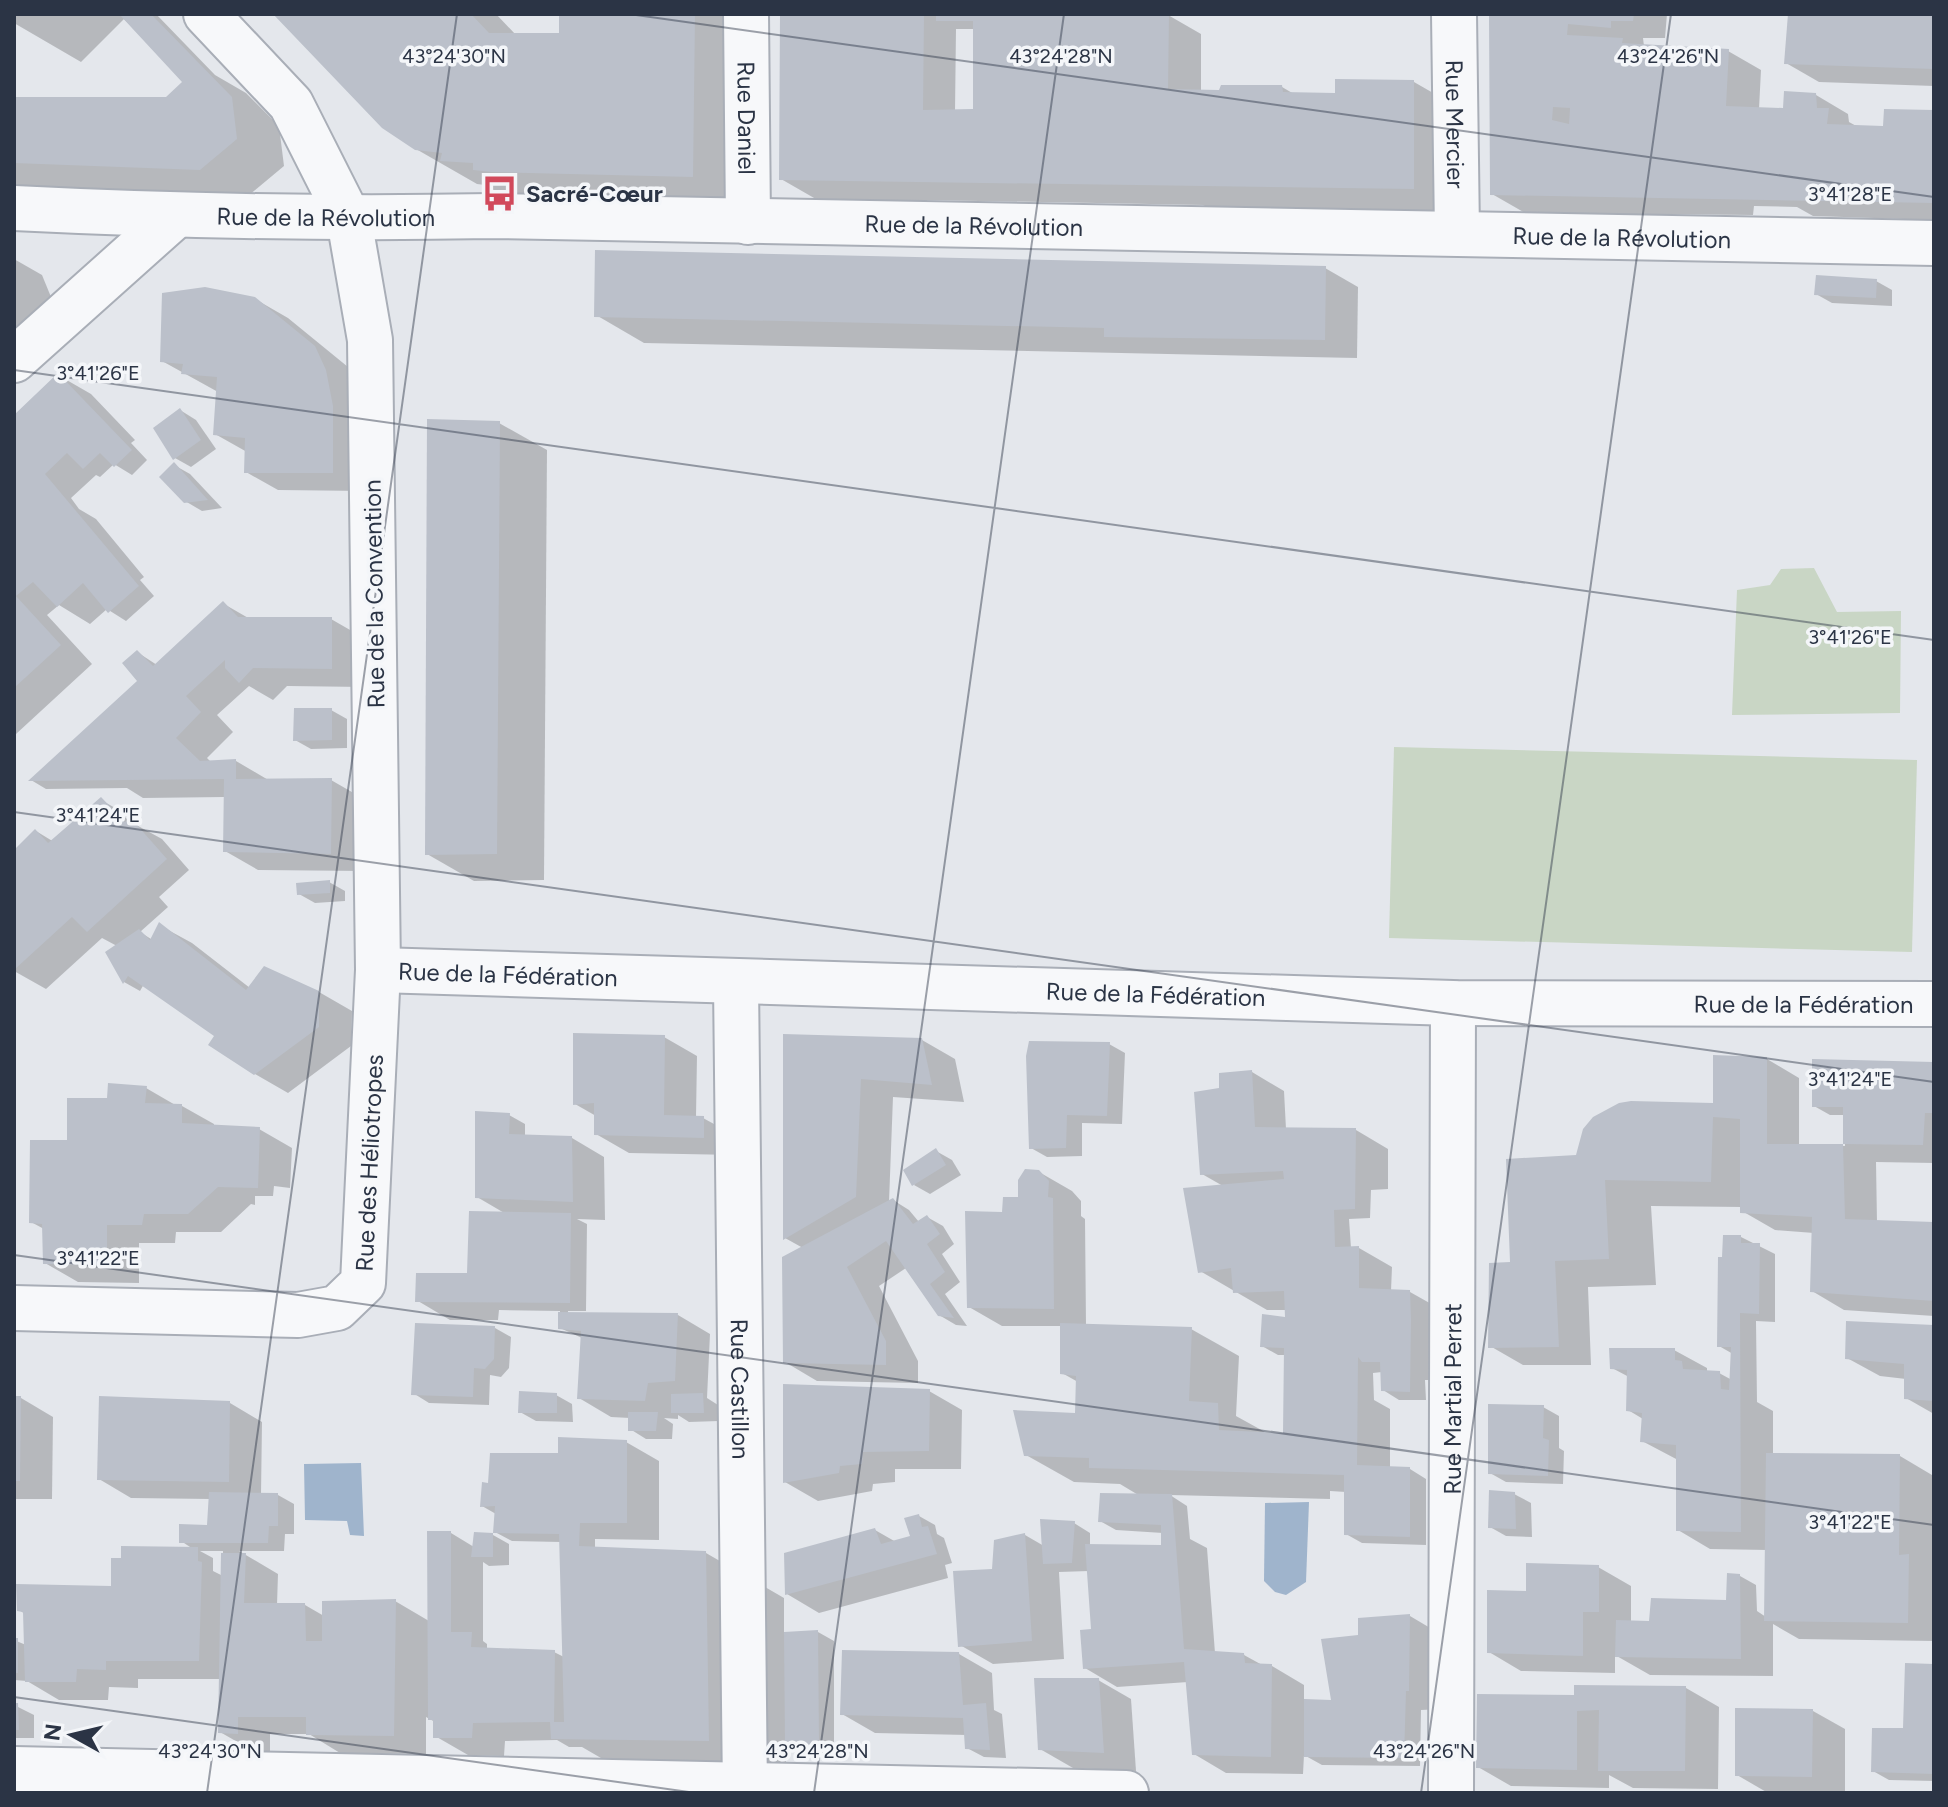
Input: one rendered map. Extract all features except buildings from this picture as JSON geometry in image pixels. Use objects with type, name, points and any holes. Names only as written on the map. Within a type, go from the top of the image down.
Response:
[{"type":"street","name":"Rue de la Convention","points":[[206,14],[291,104],[349,219],[370,340],[378,970]]},
{"type":"street","name":"Rue Daniel","points":[[746,14],[748,222]]},
{"type":"street","name":"Rue Mercier","points":[[1454,14],[1457,233]]},
{"type":"street","name":"Rue de la Révolution","points":[[14,208],[175,216],[349,219],[493,216],[1934,243]]},
{"type":"street","points":[[14,360],[175,216]]},
{"type":"street","name":"Rue de la Fédération","points":[[378,970],[1453,1003],[1934,1004]]},
{"type":"street","name":"Rue des Héliotropes","points":[[14,1308],[298,1315],[337,1308],[363,1283],[378,970]]},
{"type":"street","name":"Rue Castillon","points":[[736,983],[745,1789]]},
{"type":"street","name":"Rue Martial Perret","points":[[1451,1793],[1453,1003]]},
{"type":"street","points":[[14,1769],[745,1789],[1126,1793]]},
{"type":"green space","points":[[1814,568],[1837,612],[1901,611],[1900,713],[1732,715],[1737,590],[1770,585],[1781,569]]},
{"type":"green space","points":[[1394,747],[1917,760],[1912,952],[1389,938]]},
{"type":"water","points":[[361,1463],[364,1536],[350,1535],[347,1521],[305,1520],[304,1464]]},
{"type":"water","points":[[1309,1502],[1306,1582],[1286,1595],[1275,1592],[1264,1581],[1265,1503]]},
{"type":"place","name":"Sacré-Cœur","points":[[500,193]]}]
